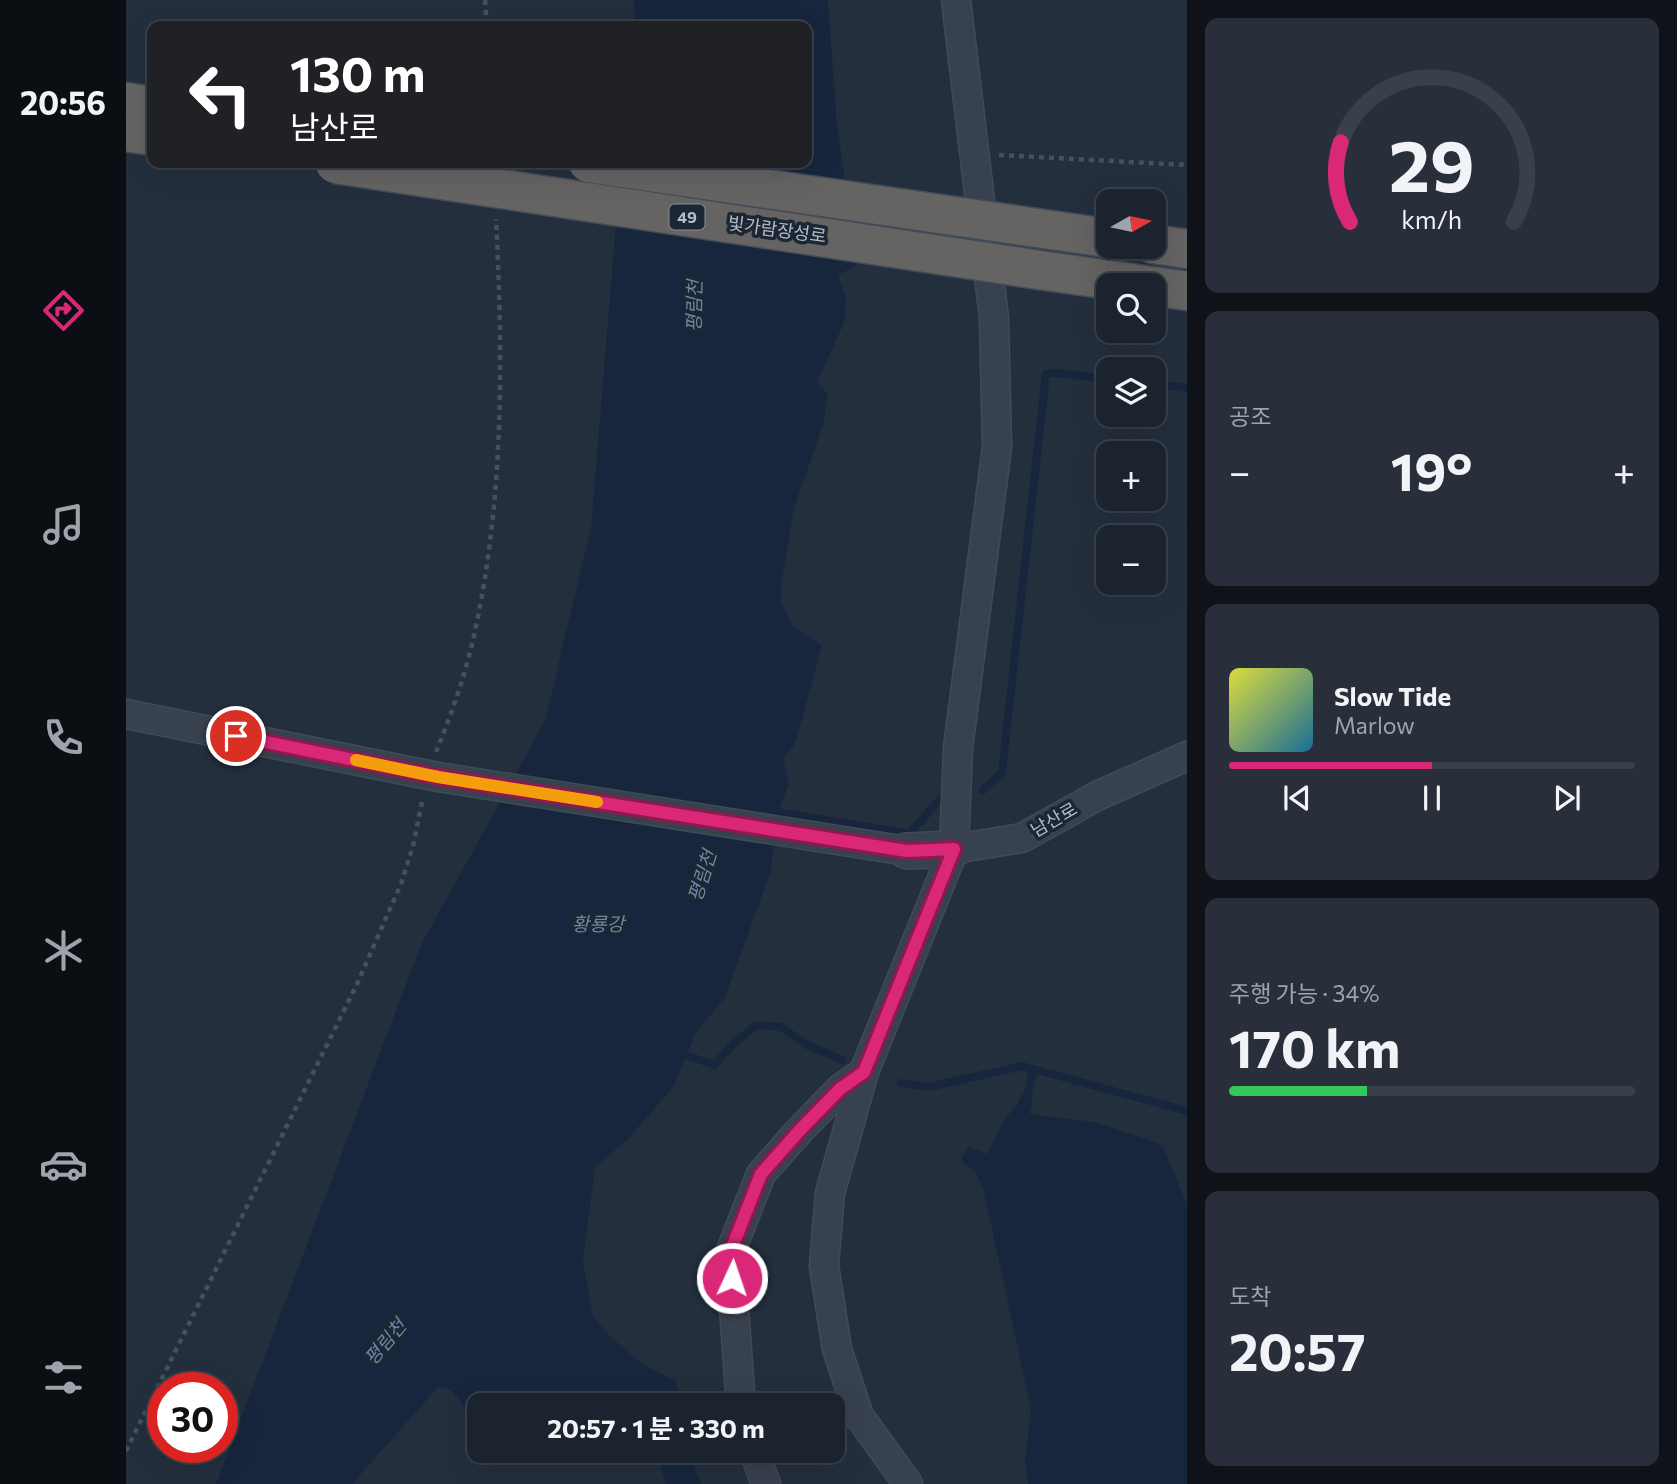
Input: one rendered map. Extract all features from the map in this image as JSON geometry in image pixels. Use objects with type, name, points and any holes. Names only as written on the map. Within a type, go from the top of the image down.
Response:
[{"type":"highway","points":[[126,102],[147,105]]},
{"type":"highway","points":[[126,132],[147,135]]},
{"type":"highway","name":"빛가람장성로","points":[[364,168],[1096,278]]},
{"type":"highway","name":"49","points":[[622,168],[1096,236]]},
{"type":"highway","points":[[1166,246],[1187,249]]},
{"type":"highway","points":[[1166,288],[1187,291]]},
{"type":"street","points":[[908,1484],[859,1416],[837,1349],[824,1266],[830,1193],[864,1072],[954,849],[958,748],[997,447],[994,318],[957,0]]},
{"type":"street","name":"남산로","points":[[126,714],[433,776],[907,851],[954,849],[1021,838],[1097,796],[1187,756]]},
{"type":"street","points":[[740,1393],[730,1253],[761,1174],[840,1089],[864,1072]]},
{"type":"street","points":[[758,1463],[766,1484]]},
{"type":"path","points":[[485,0],[487,21]]},
{"type":"path","points":[[974,153],[1187,165]]},
{"type":"path","points":[[126,1451],[357,984],[401,884],[413,846],[475,633],[486,573],[495,487],[500,368],[496,211]]},
{"type":"water","name":"황룡강","points":[[634,0],[828,0],[836,115],[856,266],[838,275],[846,297],[844,323],[817,382],[828,394],[823,425],[794,508],[781,587],[781,603],[793,626],[822,646],[795,744],[783,759],[789,783],[778,812],[771,871],[725,997],[695,1034],[674,1086],[627,1140],[595,1167],[583,1262],[593,1317],[613,1339],[645,1366],[675,1380],[678,1393],[467,1393],[467,1410],[451,1390],[438,1387],[352,1484],[216,1484],[224,1463],[238,1463],[238,1426],[421,945],[545,721],[591,528],[621,168],[812,168],[812,21],[635,21]]},
{"type":"water","points":[[1022,1094],[1033,1099],[1030,1114],[1094,1122],[1156,1142],[1164,1149],[1187,1204],[1187,1484],[1028,1484],[1025,1460],[1031,1409],[983,1187],[975,1172],[961,1160],[969,1146],[986,1154]]},
{"type":"water","points":[[658,1463],[693,1463],[701,1484],[665,1484]]},
{"type":"waterway","points":[[983,790],[1002,772],[1046,374],[1096,378]]},
{"type":"waterway","points":[[1166,386],[1187,388]]},
{"type":"waterway","points":[[770,811],[909,834],[948,790]]},
{"type":"waterway","points":[[676,1052],[715,1065],[731,1046],[756,1025],[781,1027],[807,1045],[842,1060]]},
{"type":"waterway","points":[[901,1083],[929,1087],[1022,1066],[1187,1111]]},
{"type":"waterway","points":[[1026,1104],[1033,1069]]},
{"type":"slow traffic","points":[[356,760],[438,777],[597,802]]},
{"type":"route","points":[[236,736],[438,777],[907,851],[954,849],[864,1072],[840,1089],[761,1174],[730,1253],[732,1278]]},
{"type":"water label","name":"평림천","points":[[694,306]]},
{"type":"water label","name":"평림천","points":[[702,876]]},
{"type":"water label","name":"평림천","points":[[385,1342]]}]
